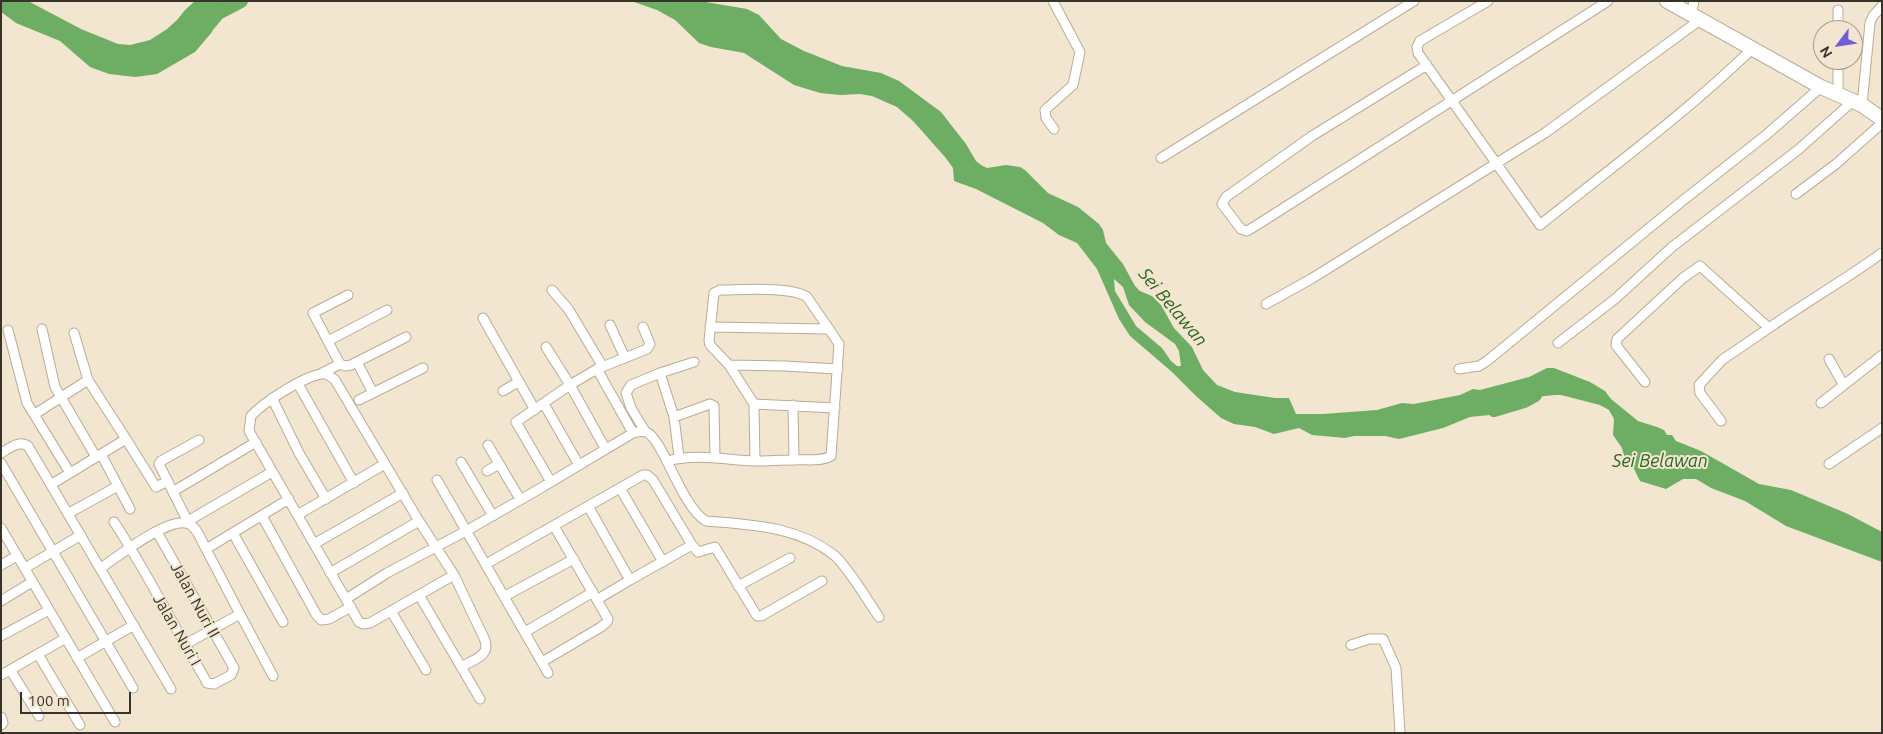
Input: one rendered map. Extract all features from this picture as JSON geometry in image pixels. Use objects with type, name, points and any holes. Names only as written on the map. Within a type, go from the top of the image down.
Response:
[{"type":"main road","points":[[1666,1],[1695,18],[1716,27],[1752,49],[1880,116]]},
{"type":"street","points":[[1053,1],[1080,52],[1073,85],[1045,110],[1046,118],[1054,129]]},
{"type":"street","points":[[1161,158],[1414,1]]},
{"type":"street","points":[[1488,1],[1420,41],[1417,47],[1418,53],[1540,225],[1665,126],[1720,80],[1752,49]]},
{"type":"street","points":[[1426,65],[1312,136],[1226,197],[1222,202],[1242,230],[1247,231],[1608,1]]},
{"type":"street","points":[[1266,304],[1311,280],[1545,133],[1695,18],[1694,1]]},
{"type":"street","points":[[1558,343],[1615,299],[1672,247],[1858,103],[1870,23],[1872,16],[1882,6]]},
{"type":"street","points":[[1838,10],[1838,20]]},
{"type":"street","points":[[1838,70],[1838,93]]},
{"type":"street","points":[[1459,369],[1479,366],[1487,361],[1766,135],[1821,86]]},
{"type":"street","points":[[1796,194],[1836,164],[1880,116]]},
{"type":"street","points":[[1721,421],[1700,393],[1698,386],[1722,360],[1797,308],[1852,275],[1882,253]]},
{"type":"street","points":[[1645,382],[1616,345],[1617,339],[1684,278],[1700,266],[1769,328]]},
{"type":"street","points":[[552,290],[569,310],[633,433]]},
{"type":"street","points":[[667,460],[679,457],[715,457],[755,461],[826,459],[831,456],[839,344],[807,297],[802,293],[786,290],[716,290],[714,293],[710,345],[729,365],[754,404],[755,461]]},
{"type":"street","points":[[348,295],[314,313],[340,364],[345,366],[356,362],[406,336]]},
{"type":"street","points":[[328,341],[387,310]]},
{"type":"street","points":[[483,318],[535,410]]},
{"type":"street","points":[[610,325],[624,358]]},
{"type":"street","points":[[551,482],[516,422],[570,385],[600,368],[650,346],[643,327]]},
{"type":"street","points":[[710,327],[829,329]]},
{"type":"street","points":[[42,329],[54,383],[118,486],[130,509]]},
{"type":"street","points":[[8,330],[25,397],[70,473]]},
{"type":"street","points":[[74,333],[88,380],[156,487],[168,482]]},
{"type":"street","points":[[546,347],[570,385],[605,448]]},
{"type":"street","points":[[1820,402],[1882,355]]},
{"type":"street","points":[[1829,359],[1844,384]]},
{"type":"street","points":[[356,362],[373,393]]},
{"type":"street","points":[[694,362],[631,385],[626,393],[631,408],[645,431],[650,434],[667,460],[688,500],[701,518],[706,521],[772,528],[809,540],[835,556],[879,617]]},
{"type":"street","points":[[340,364],[272,398],[251,416],[249,431],[299,514],[330,573],[359,622],[363,624],[370,623],[454,575]]},
{"type":"street","points":[[729,365],[784,366],[838,370]]},
{"type":"street","points":[[359,400],[423,368]]},
{"type":"street","points":[[660,373],[674,417],[679,457]]},
{"type":"street","points":[[322,374],[329,375],[334,380],[419,521],[454,575],[478,624],[487,648],[483,654],[461,667]]},
{"type":"street","points":[[35,414],[88,380]]},
{"type":"street","points":[[503,391],[518,382]]},
{"type":"street","points":[[298,384],[354,483]]},
{"type":"street","points":[[272,398],[299,453],[326,499]]},
{"type":"street","points":[[544,404],[580,465]]},
{"type":"street","points":[[674,417],[710,404],[714,406],[715,457]]},
{"type":"street","points":[[754,404],[835,408]]},
{"type":"street","points":[[793,406],[794,460]]},
{"type":"street","points":[[1829,464],[1882,428]]},
{"type":"street","points":[[262,516],[316,614],[321,620],[329,620],[387,573],[493,516],[580,465],[605,448],[633,433],[645,431]]},
{"type":"street","points":[[52,484],[126,440]]},
{"type":"street","points":[[200,440],[161,461],[160,467],[273,676]]},
{"type":"street","points":[[174,491],[256,442]]},
{"type":"street","points":[[1,453],[18,444],[25,444],[52,484],[171,689]]},
{"type":"street","points":[[488,445],[520,500]]},
{"type":"street","points":[[462,462],[493,516]]},
{"type":"street","points":[[1,463],[133,688]]},
{"type":"street","points":[[299,514],[385,464]]},
{"type":"street","points":[[487,472],[500,464]]},
{"type":"street","points":[[101,568],[130,547],[176,522],[189,522],[272,472]]},
{"type":"street","points":[[486,564],[643,475],[649,476],[698,552],[715,547],[757,616],[761,616],[822,581]]},
{"type":"street","points":[[437,480],[548,672]]},
{"type":"street","points":[[68,513],[118,486]]},
{"type":"street","points":[[620,488],[663,562]]},
{"type":"street","points":[[314,544],[403,493]]},
{"type":"street","points":[[206,549],[290,499]]},
{"type":"street","points":[[588,506],[630,580]]},
{"type":"street","points":[[330,573],[419,521]]},
{"type":"street","name":"Jalan Nuri I","points":[[114,522],[207,682],[214,684],[230,676],[234,668]]},
{"type":"street","points":[[542,662],[607,622],[607,616],[554,526]]},
{"type":"street","points":[[2,529],[114,722]]},
{"type":"street","name":"Jalan Nuri II","points":[[157,532],[234,668]]},
{"type":"street","points":[[234,533],[283,622]]},
{"type":"street","points":[[25,568],[81,535]]},
{"type":"street","points":[[525,632],[595,595],[630,580],[692,545]]},
{"type":"street","points":[[1,565],[17,556]]},
{"type":"street","points":[[738,586],[790,558]]},
{"type":"street","points":[[505,596],[574,559]]},
{"type":"street","points":[[1,601],[32,582]]},
{"type":"street","points":[[419,595],[480,699]]},
{"type":"street","points":[[1,636],[49,610]]},
{"type":"street","points":[[391,611],[426,670]]},
{"type":"street","points":[[184,644],[240,614]]},
{"type":"street","points":[[77,658],[134,625]]},
{"type":"street","points":[[1,675],[66,638]]},
{"type":"street","points":[[1351,645],[1369,640],[1383,639],[1396,668],[1400,733]]},
{"type":"street","points":[[38,654],[80,725]]},
{"type":"street","points":[[10,670],[39,716]]},
{"type":"street","points":[[1,717],[4,723],[1,725]]},
{"type":"water","points":[[1,1],[28,1],[81,29],[118,44],[130,45],[150,40],[167,29],[195,1],[236,1],[219,14],[212,32],[195,52],[157,74],[135,77],[109,74],[90,67],[60,41],[16,23],[1,12]]},
{"type":"water","name":"Sei Belawan","points":[[631,1],[700,1],[747,9],[759,15],[781,39],[804,51],[842,66],[881,73],[899,81],[941,112],[966,144],[976,161],[981,165],[987,168],[1006,165],[1020,167],[1048,193],[1078,207],[1099,224],[1103,230],[1106,243],[1123,264],[1135,286],[1140,291],[1152,296],[1161,305],[1174,328],[1192,347],[1203,370],[1217,385],[1235,392],[1275,398],[1289,398],[1296,414],[1323,414],[1377,410],[1402,403],[1414,404],[1460,395],[1473,389],[1480,390],[1529,377],[1547,368],[1554,368],[1590,382],[1605,391],[1611,399],[1638,421],[1664,430],[1667,435],[1672,435],[1676,441],[1701,451],[1759,484],[1791,490],[1848,514],[1882,532],[1882,562],[1786,526],[1745,501],[1711,488],[1696,479],[1683,479],[1666,489],[1640,481],[1613,435],[1614,419],[1609,410],[1600,405],[1561,395],[1535,397],[1524,403],[1515,403],[1499,414],[1470,417],[1443,428],[1399,439],[1385,436],[1354,436],[1345,438],[1312,435],[1299,428],[1274,434],[1255,427],[1234,424],[1221,418],[1130,336],[1119,319],[1097,269],[1077,243],[1059,235],[1043,223],[976,189],[954,181],[953,168],[945,157],[913,121],[897,107],[872,96],[820,93],[794,85],[744,53],[699,43],[675,20],[657,10]],"holes":[[[1114,279],[1123,287],[1129,305],[1145,322],[1175,344],[1179,351],[1181,366],[1177,366],[1171,361],[1162,348],[1136,326],[1115,291]]]},
{"type":"waterway","name":"Sei Belawan","points":[[208,25],[218,13],[241,1]]},
{"type":"waterway","name":"Sei Belawan","points":[[1494,410],[1524,401],[1535,395]]}]
